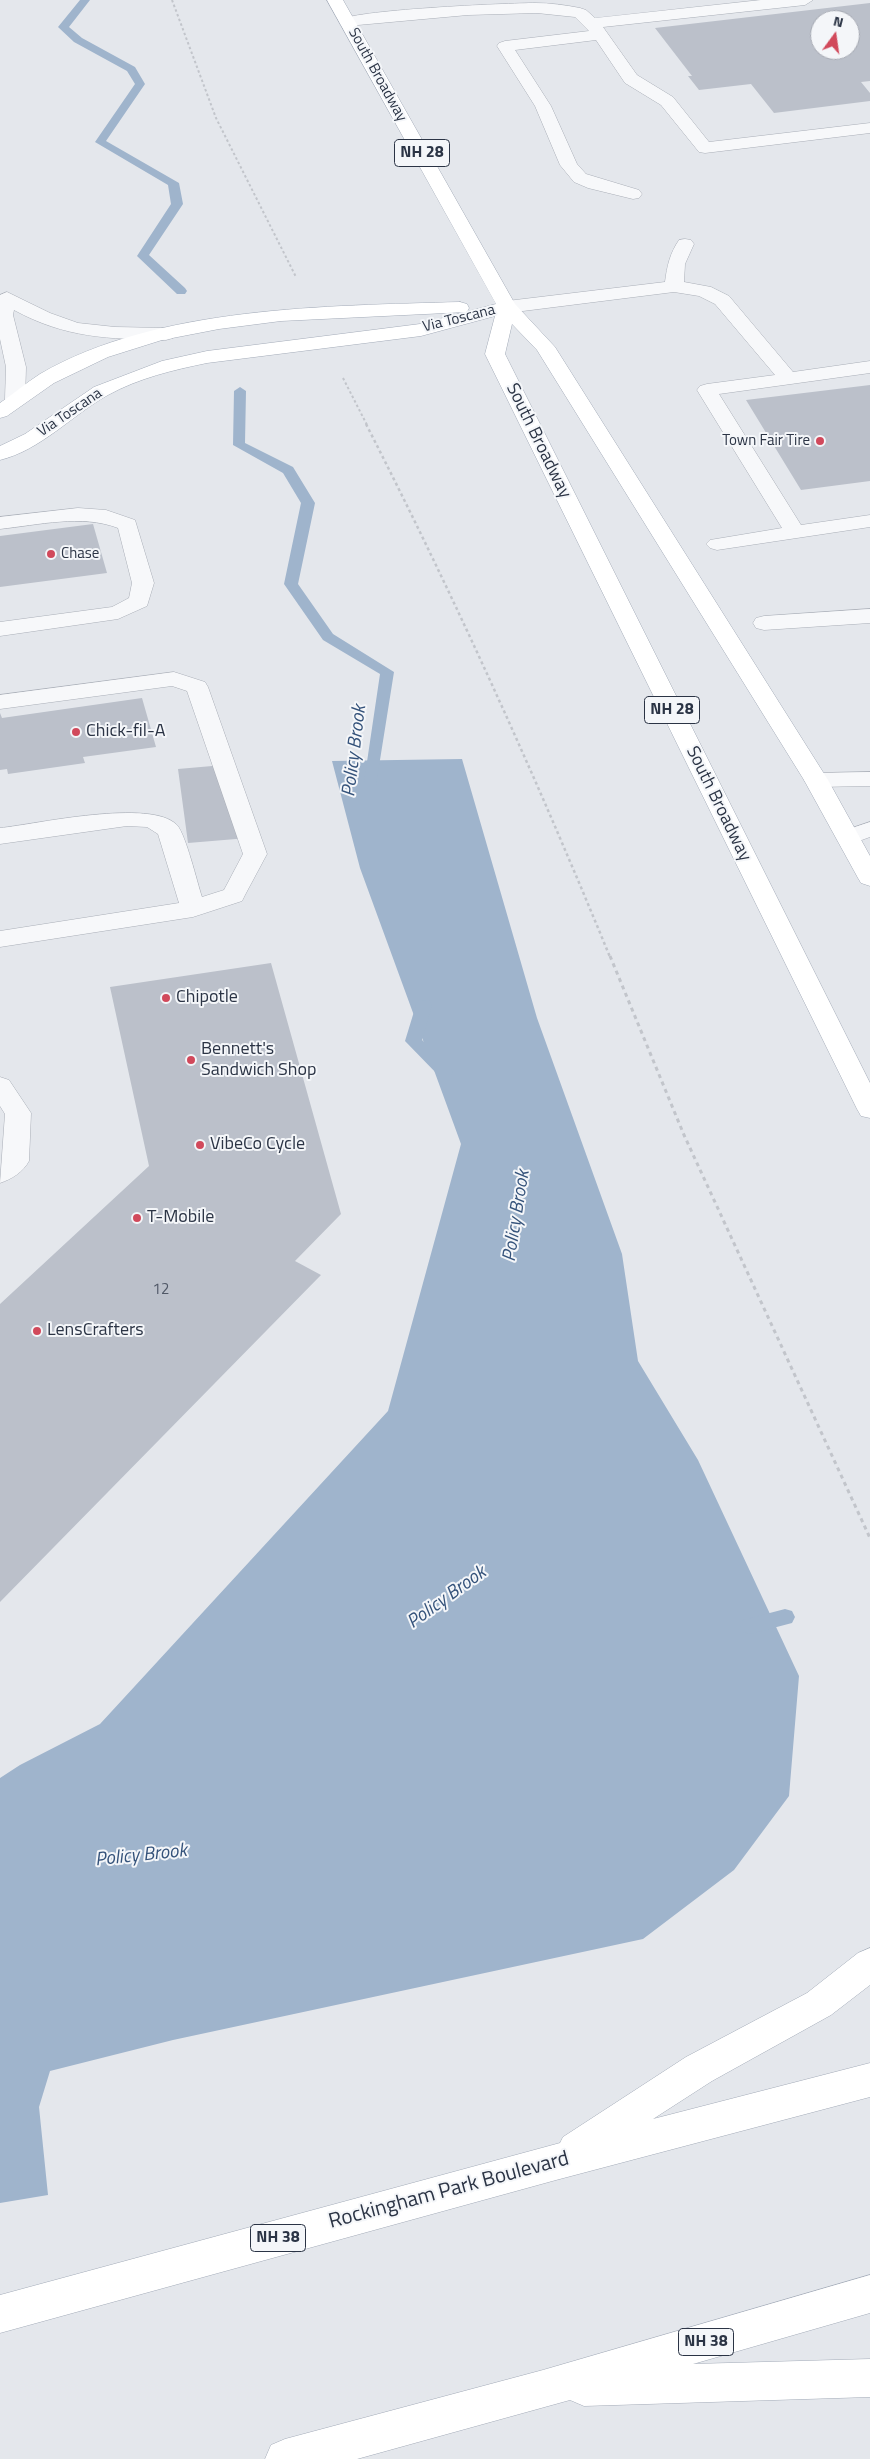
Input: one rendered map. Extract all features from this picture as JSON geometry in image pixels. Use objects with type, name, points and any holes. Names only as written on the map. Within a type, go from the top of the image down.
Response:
[{"type":"main road","name":"South Broadway","points":[[335,0],[507,307],[544,347],[553,360],[816,780],[870,878]]},
{"type":"main road","name":"South Broadway","points":[[507,307],[495,354],[870,1109]]},
{"type":"main road","name":"Via Toscana","points":[[0,412],[15,399],[70,367],[118,348],[166,334],[312,312],[507,307]]},
{"type":"main road","name":"Via Toscana","points":[[0,454],[32,438],[102,391],[133,377],[170,365],[207,357],[421,330],[507,307]]},
{"type":"main road","points":[[556,2162],[699,2069],[818,2004],[870,1964]]},
{"type":"main road","name":"Rockingham Park Boulevard","points":[[0,2314],[556,2162],[870,2080]]},
{"type":"main road","name":"NH 38","points":[[285,2459],[542,2389],[870,2294]]},
{"type":"main road","points":[[542,2389],[870,2378]]},
{"type":"lane","points":[[633,194],[594,184],[580,178],[569,165],[543,106],[505,46],[595,29],[805,0]]},
{"type":"lane","points":[[347,21],[531,4],[557,7],[579,12],[595,29],[631,78],[666,100],[705,148],[870,128]]},
{"type":"lane","points":[[674,286],[676,264],[685,244]]},
{"type":"lane","points":[[507,307],[674,286],[704,291],[722,300],[788,378]]},
{"type":"lane","points":[[3,292],[36,315],[66,326],[105,332],[166,334]]},
{"type":"lane","points":[[3,292],[4,315],[16,367],[15,399]]},
{"type":"lane","points":[[795,533],[707,390],[870,367]]},
{"type":"lane","points":[[0,523],[78,514],[106,516],[128,524],[143,582],[139,601],[118,613],[0,629]]},
{"type":"lane","points":[[717,544],[870,521]]},
{"type":"lane","points":[[764,623],[870,616]]},
{"type":"lane","points":[[0,702],[174,679],[197,687],[256,854],[233,895],[193,909],[0,939]]},
{"type":"lane","points":[[816,780],[870,779]]},
{"type":"lane","points":[[0,836],[127,819],[146,819],[161,824],[169,831],[193,909]]},
{"type":"lane","points":[[848,837],[870,829]]},
{"type":"lane","points":[[0,1086],[18,1113],[16,1161],[0,1173]]},
{"type":"path","points":[[172,0],[216,118],[299,284]]},
{"type":"path","points":[[341,374],[398,484],[550,811],[684,1135],[870,1538]]},
{"type":"water","points":[[462,759],[537,1018],[622,1254],[638,1361],[698,1460],[799,1676],[789,1796],[734,1870],[643,1939],[173,2040],[50,2071],[39,2107],[48,2195],[0,2203],[0,1778],[20,1765],[100,1724],[388,1411],[461,1144],[360,868],[332,761]]},
{"type":"building","points":[[870,3],[870,81],[861,82],[870,93],[870,101],[774,113],[751,84],[699,90],[688,76],[692,76],[655,28]]},
{"type":"building","name":"Town Fair Tire","points":[[870,385],[870,481],[801,490],[746,400]]},
{"type":"building","name":"Chase","points":[[93,524],[107,573],[0,587],[0,536]]},
{"type":"building","name":"Chick-fil-A","points":[[142,698],[156,747],[83,757],[85,763],[8,774],[7,769],[0,770],[0,713],[2,718]]},
{"type":"building","points":[[235,764],[248,838],[188,843],[178,769]]},
{"type":"building","points":[[271,963],[341,1214],[295,1261],[321,1275],[0,1602],[0,1304],[149,1166],[110,987]]},
{"type":"waterway","name":"Policy Brook","points":[[85,0],[63,27],[78,40],[131,69],[140,84],[100,142],[173,183],[177,204],[143,256],[181,291]]},
{"type":"waterway","name":"Policy Brook","points":[[240,391],[239,445],[288,470],[308,503],[291,584],[328,637],[387,672],[371,782]]},
{"type":"waterway","name":"Policy Brook","points":[[424,1005],[413,1041],[445,1072]]},
{"type":"waterway","points":[[750,1626],[785,1617]]},
{"type":"place","name":"Town Fair Tire","points":[[820,441]]},
{"type":"place","name":"Chase","points":[[51,554]]},
{"type":"place","name":"Chick-fil-A","points":[[76,732]]},
{"type":"place","name":"Chipotle","points":[[166,998]]},
{"type":"place","name":"Bennett's Sandwich Shop","points":[[191,1060]]},
{"type":"place","name":"VibeCo Cycle","points":[[200,1145]]},
{"type":"place","name":"T-Mobile","points":[[137,1218]]},
{"type":"place","name":"LensCrafters","points":[[37,1331]]}]
